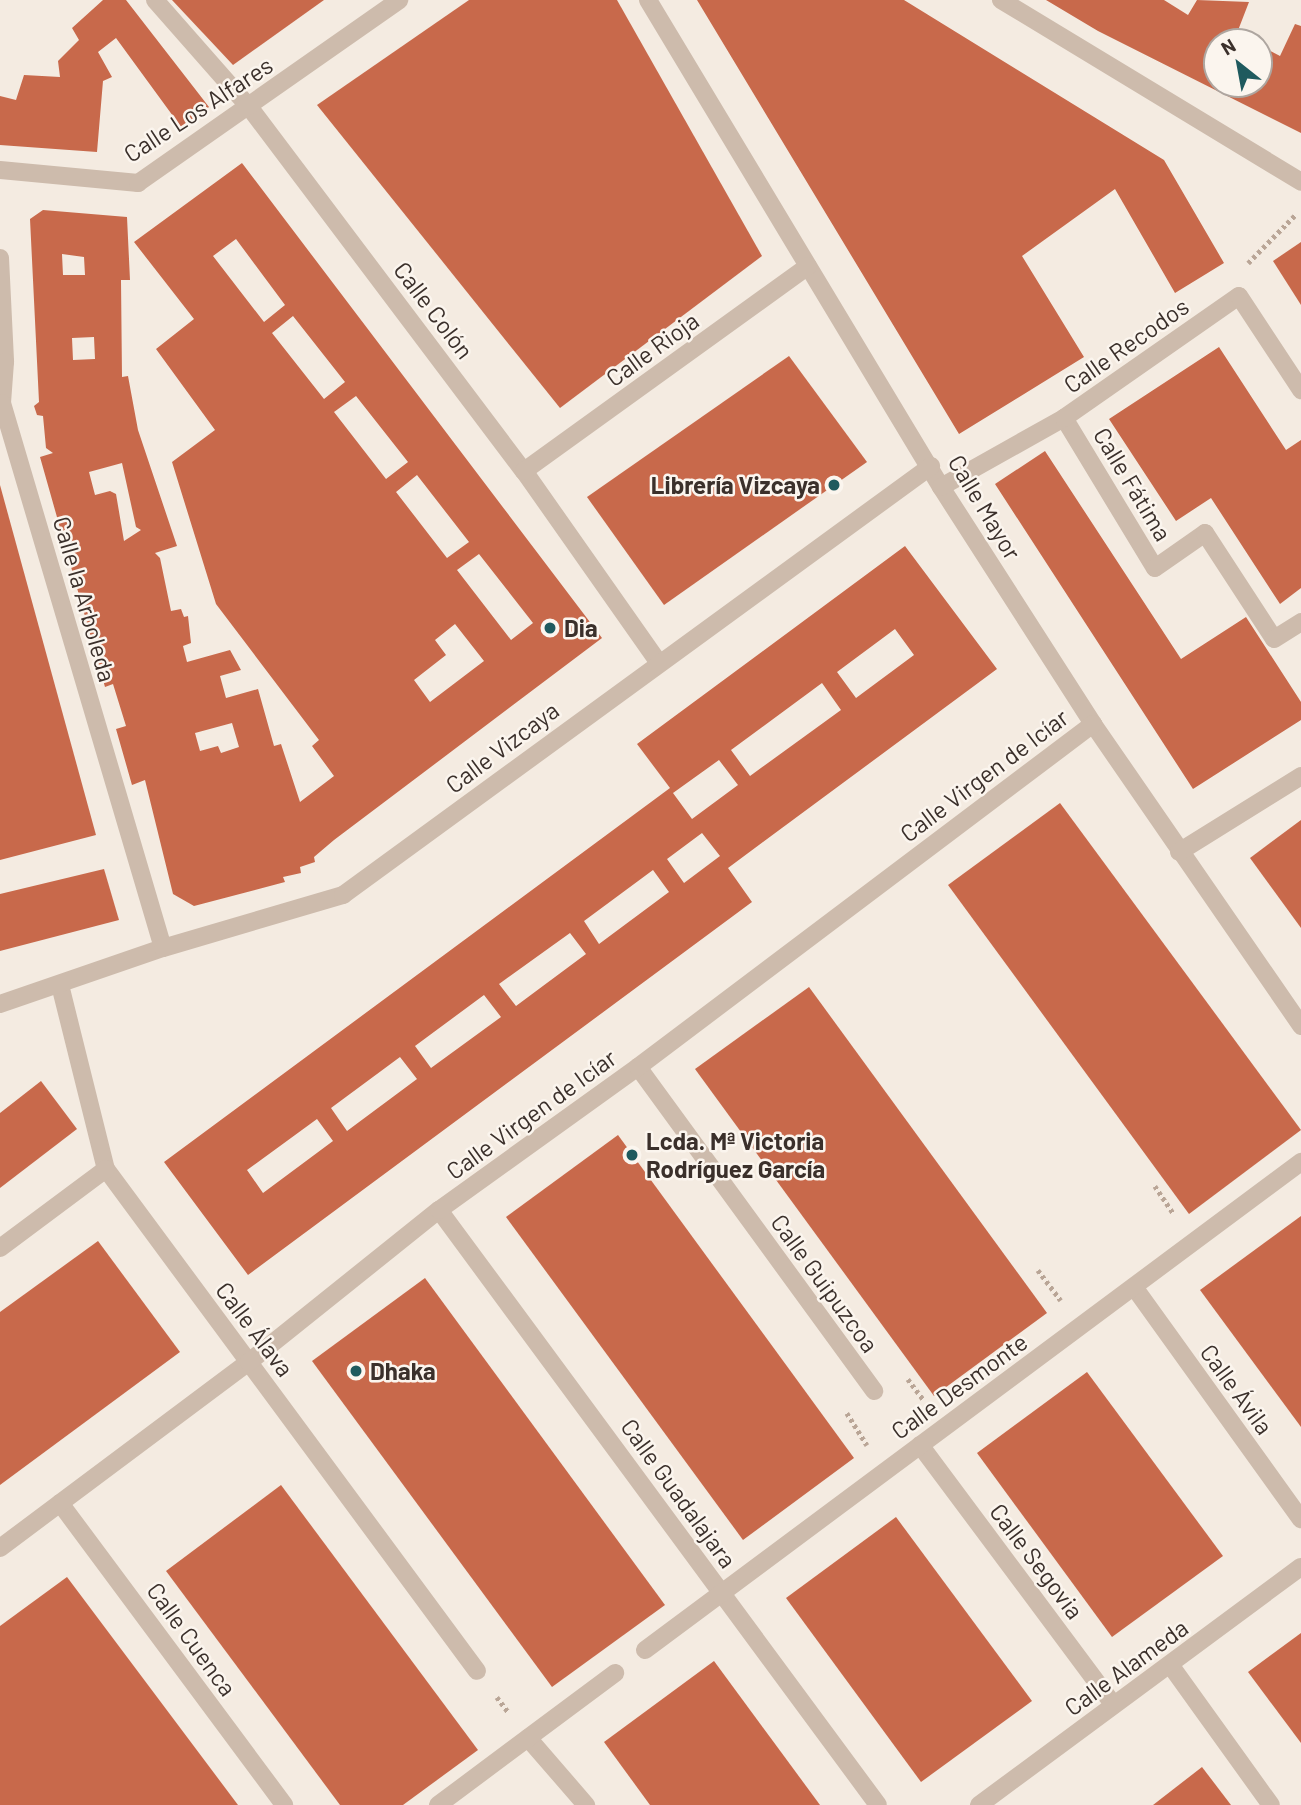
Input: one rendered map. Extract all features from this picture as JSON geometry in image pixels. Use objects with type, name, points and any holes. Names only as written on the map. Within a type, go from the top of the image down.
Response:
[{"type":"street","name":"Calle Colón","points":[[155,0],[250,108],[524,471],[658,662]]},
{"type":"street","name":"Calle Los Alfares","points":[[0,170],[138,183],[250,108],[399,0]]},
{"type":"street","points":[[1001,0],[1301,182]]},
{"type":"street","name":"Calle Mayor","points":[[649,1],[931,466],[941,487],[1093,724],[1301,1026]]},
{"type":"street","name":"Calle la Arboleda","points":[[0,258],[5,362],[2,403],[163,948]]},
{"type":"street","name":"Calle Rioja","points":[[524,471],[808,266]]},
{"type":"street","name":"Calle Recodos","points":[[941,487],[1064,418],[1239,296],[1301,390]]},
{"type":"street","name":"Calle Fátima","points":[[1064,418],[1155,568],[1205,533],[1274,639],[1301,622]]},
{"type":"street","name":"Calle Vizcaya","points":[[0,1004],[163,948],[343,895],[658,662],[931,466]]},
{"type":"street","name":"Calle Virgen de Icíar","points":[[0,1548],[249,1363],[439,1210],[638,1067],[1093,724]]},
{"type":"street","points":[[1179,852],[1301,776]]},
{"type":"street","name":"Calle Álava","points":[[60,985],[106,1169],[477,1671]]},
{"type":"street","name":"Calle Guipuzcoa","points":[[638,1067],[874,1391]]},
{"type":"street","name":"Calle Desmonte","points":[[645,1650],[1301,1162]]},
{"type":"street","points":[[0,1248],[106,1169]]},
{"type":"street","name":"Calle Guadalajara","points":[[439,1210],[878,1805]]},
{"type":"street","name":"Calle Ávila","points":[[1134,1287],[1301,1519]]},
{"type":"street","name":"Calle Segovia","points":[[920,1446],[1114,1705]]},
{"type":"street","name":"Calle Cuenca","points":[[60,1503],[284,1805]]},
{"type":"street","name":"Calle Alameda","points":[[979,1805],[1171,1666],[1301,1567]]},
{"type":"street","points":[[1171,1666],[1271,1805]]},
{"type":"street","points":[[438,1805],[615,1673]]},
{"type":"street","points":[[528,1738],[586,1805]]},
{"type":"path","points":[[1249,262],[1301,208]]},
{"type":"path","points":[[477,1671],[528,1738]]},
{"type":"building","points":[[103,0],[126,0],[209,107],[181,127],[116,38],[98,52],[112,77],[103,81],[97,152],[0,145],[0,96],[16,100],[24,75],[60,77],[58,61],[79,40],[72,28]]},
{"type":"building","points":[[172,0],[324,0],[233,65]]},
{"type":"building","points":[[469,0],[617,0],[762,256],[560,408],[317,105]]},
{"type":"building","points":[[697,0],[904,0],[1164,160],[1224,263],[1175,293],[1115,189],[1022,256],[1084,357],[959,434]]},
{"type":"building","points":[[1046,0],[1164,0],[1188,15],[1197,0],[1249,2],[1239,28],[1203,28],[1203,84],[1098,31]]},
{"type":"building","points":[[1295,24],[1301,26],[1301,133],[1231,98],[1273,98],[1273,52],[1280,56]]},
{"type":"building","points":[[242,163],[602,638],[334,840],[314,857],[315,862],[300,867],[301,873],[283,877],[285,882],[194,906],[173,894],[145,780],[132,785],[116,729],[126,726],[113,684],[105,687],[40,457],[53,453],[46,448],[43,416],[37,415],[34,406],[39,402],[30,219],[43,210],[127,217],[130,280],[121,280],[122,377],[128,376],[138,430],[177,546],[155,553],[160,558],[171,611],[181,609],[184,617],[188,616],[191,643],[183,646],[187,662],[230,650],[241,670],[220,676],[226,698],[258,689],[274,746],[281,744],[300,802],[334,776],[312,746],[319,740],[216,604],[172,462],[215,430],[156,349],[194,319],[134,242]],"holes":[[[236,239],[285,305],[264,322],[213,256]],[[62,254],[84,257],[85,275],[63,275]],[[293,316],[345,382],[324,399],[272,333]],[[94,337],[95,359],[73,360],[72,338]],[[356,396],[408,462],[386,479],[334,412]],[[122,463],[136,527],[141,530],[124,541],[116,494],[110,491],[95,495],[89,472]],[[417,475],[469,542],[447,558],[396,492]],[[479,554],[533,623],[511,640],[457,570]],[[455,624],[484,661],[430,702],[414,680],[446,655],[435,640]],[[232,723],[239,747],[221,753],[218,746],[200,751],[195,733]]]},
{"type":"building","points":[[1301,242],[1301,305],[1273,261]]},
{"type":"building","points":[[1219,347],[1286,450],[1301,440],[1301,588],[1280,604],[1211,498],[1176,521],[1109,419]]},
{"type":"building","points":[[789,356],[867,462],[664,605],[587,497]]},
{"type":"building","points":[[1045,451],[1181,659],[1246,617],[1301,702],[1301,720],[1193,789],[995,484]]},
{"type":"building","points":[[0,485],[96,835],[0,860]]},
{"type":"building","points":[[905,546],[997,669],[728,868],[752,902],[248,1275],[164,1162],[670,788],[637,744]],"holes":[[[895,629],[914,655],[856,698],[837,672]],[[822,683],[841,710],[750,776],[731,750]],[[719,760],[738,785],[692,819],[673,793]],[[702,833],[720,856],[684,883],[667,859]],[[653,870],[669,892],[599,944],[584,921]],[[570,933],[586,954],[516,1006],[499,984]],[[484,995],[501,1017],[431,1068],[415,1046]],[[400,1057],[417,1079],[347,1131],[331,1108]],[[317,1119],[333,1141],[263,1193],[247,1170]]]},
{"type":"building","points":[[1060,803],[1301,1130],[1189,1214],[948,885]]},
{"type":"building","points":[[1301,820],[1301,928],[1250,858]]},
{"type":"building","points":[[104,869],[119,920],[0,951],[0,894]]},
{"type":"building","points":[[809,987],[1047,1313],[934,1396],[695,1069]]},
{"type":"building","points":[[41,1081],[77,1129],[0,1188],[0,1113]]},
{"type":"building","points":[[618,1135],[854,1458],[743,1540],[506,1217]]},
{"type":"building","points":[[1301,1216],[1301,1427],[1200,1290]]},
{"type":"building","points":[[98,1241],[180,1352],[0,1485],[0,1312]]},
{"type":"building","points":[[425,1278],[665,1605],[552,1687],[312,1361]]},
{"type":"building","points":[[1087,1372],[1223,1556],[1112,1637],[977,1453]]},
{"type":"building","points":[[281,1485],[478,1750],[403,1805],[340,1805],[166,1571]]},
{"type":"building","points":[[896,1517],[1032,1701],[921,1782],[786,1598]]},
{"type":"building","points":[[67,1577],[238,1805],[0,1805],[0,1626]]},
{"type":"building","points":[[1301,1633],[1301,1743],[1248,1672]]},
{"type":"building","points":[[714,1661],[820,1805],[650,1805],[604,1742]]},
{"type":"building","points":[[1202,1767],[1231,1805],[1153,1805]]},
{"type":"place","name":"Librería Vizcaya","points":[[834,485]]},
{"type":"place","name":"Dia","points":[[550,628]]},
{"type":"place","name":"Lcda. Mª Victoria Rodríguez García","points":[[632,1155]]},
{"type":"place","name":"Dhaka","points":[[356,1371]]}]
